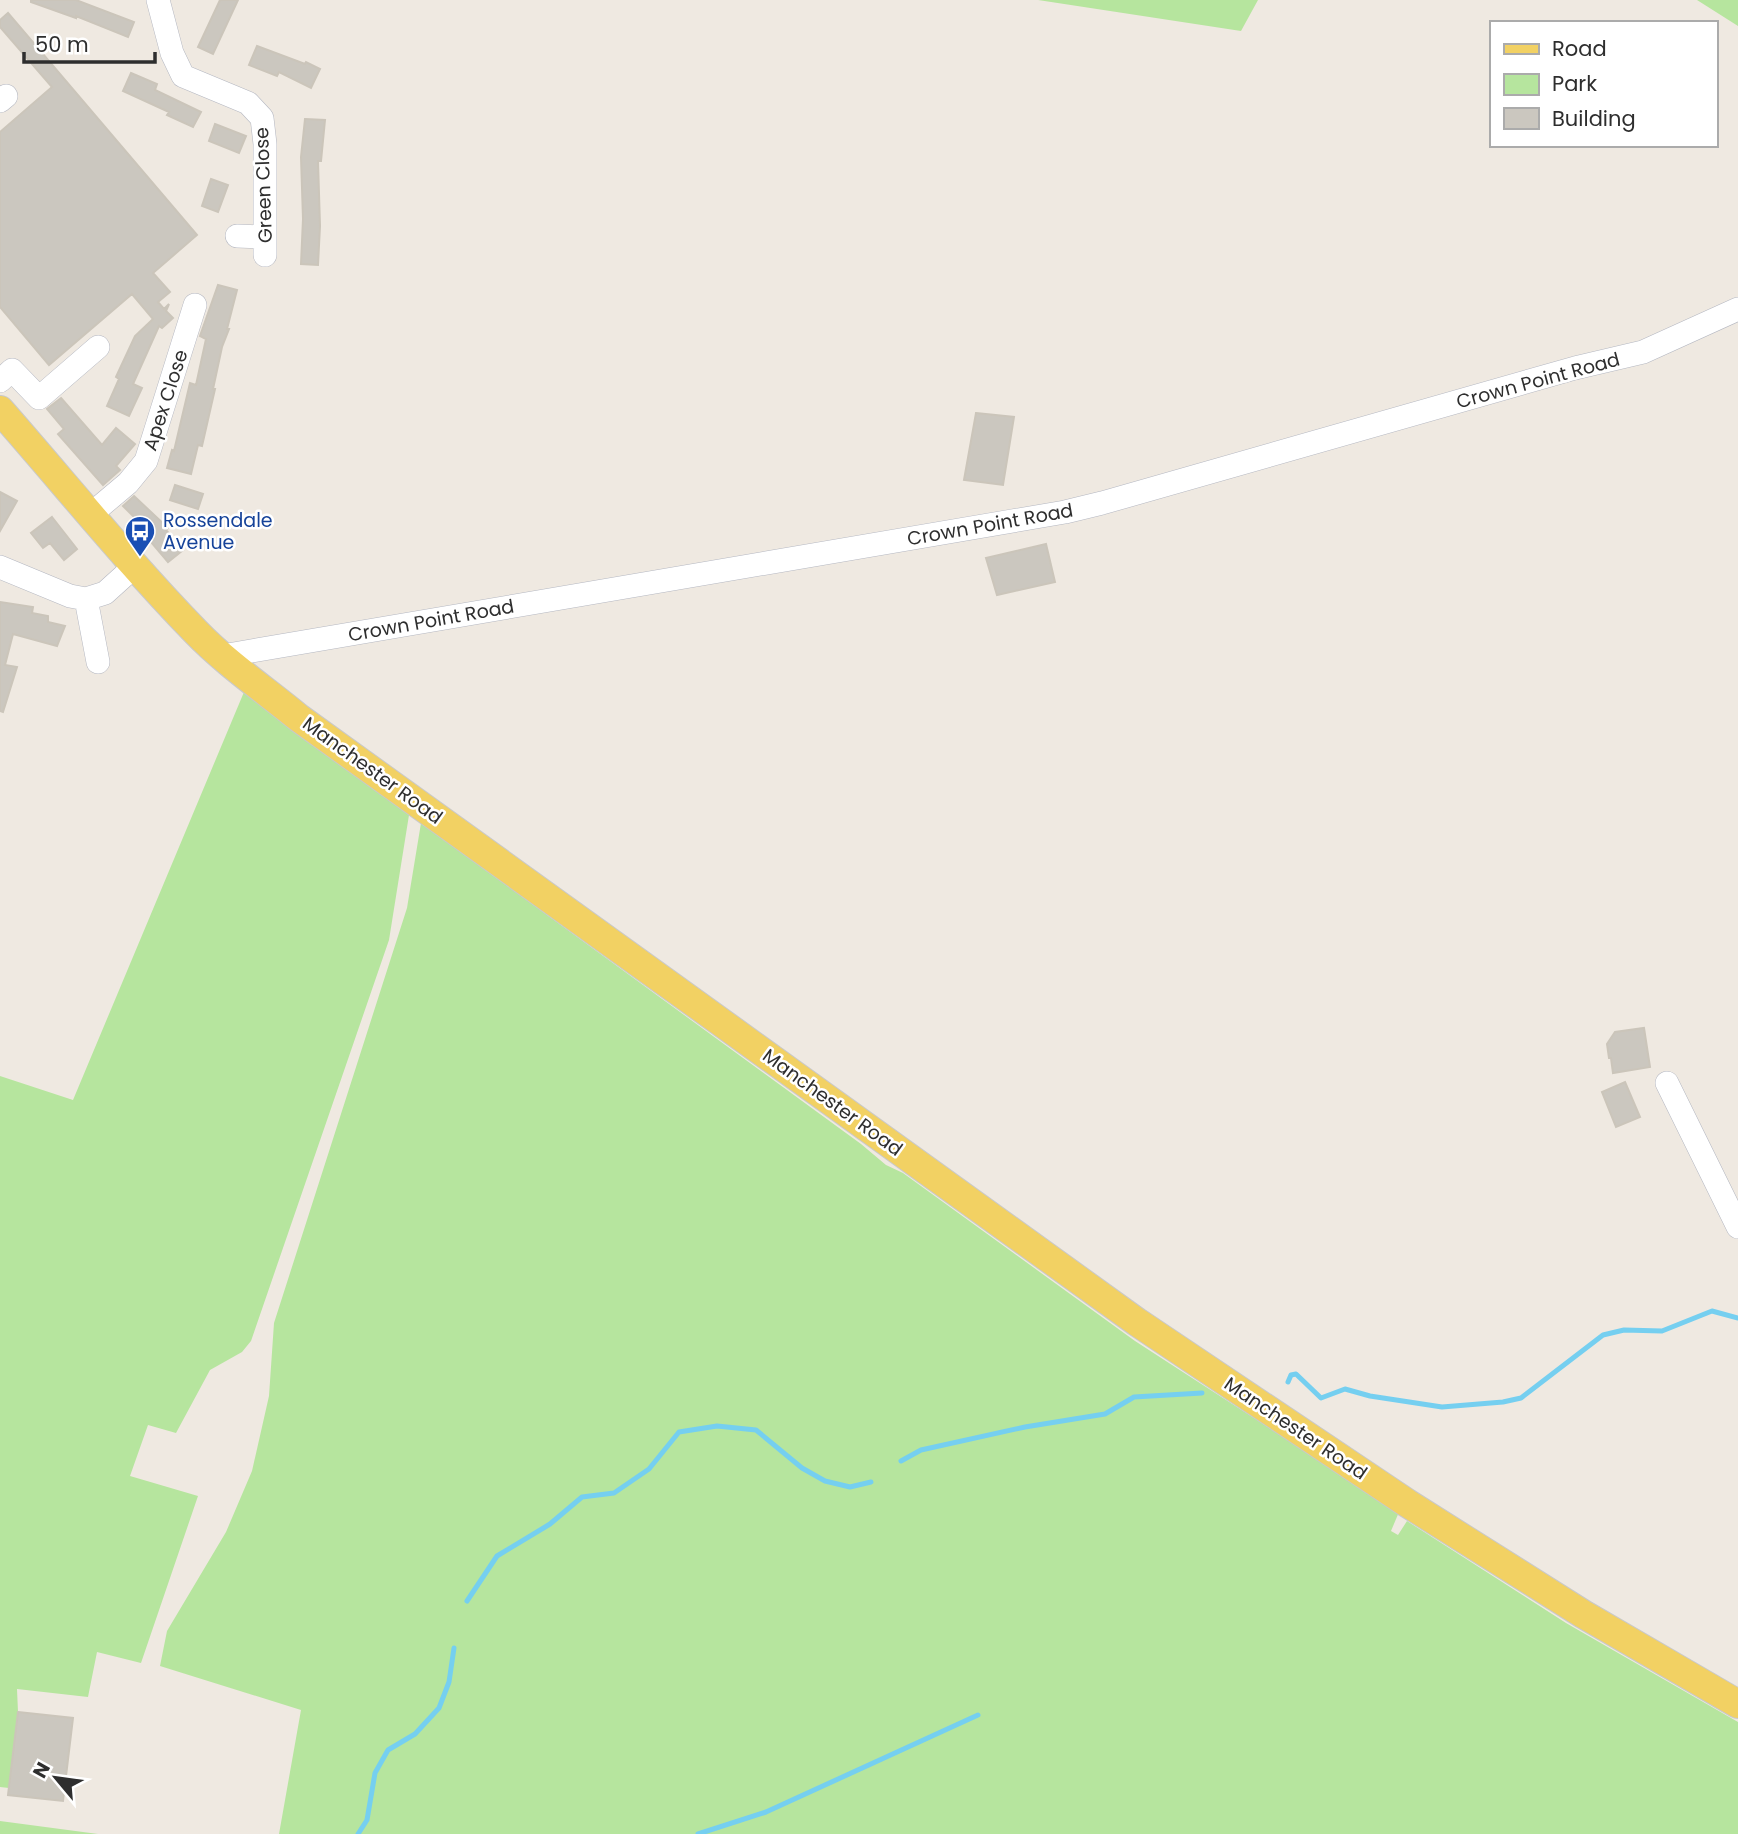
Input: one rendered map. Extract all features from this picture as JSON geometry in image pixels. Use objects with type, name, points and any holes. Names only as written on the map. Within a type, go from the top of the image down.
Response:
[{"type":"main road","name":"Manchester Road","points":[[0,410],[196,632],[299,718],[1137,1322],[1407,1503],[1583,1614],[1738,1704]]},
{"type":"street","name":"Green Close","points":[[158,0],[172,53],[183,76],[248,103],[262,118],[265,144],[265,246],[237,236]]},
{"type":"street","name":"Apex Close","points":[[90,515],[128,484],[146,461],[195,305]]},
{"type":"street","name":"Crown Point Road","points":[[222,656],[1065,512],[1575,368],[1643,352],[1738,309]]},
{"type":"street","points":[[0,381],[12,370],[39,398],[98,347]]},
{"type":"street","points":[[0,567],[70,596],[86,599],[105,593],[136,565]]},
{"type":"street","points":[[86,599],[98,662]]},
{"type":"street","points":[[1667,1083],[1738,1227]]},
{"type":"green space","points":[[1038,0],[1258,0],[1241,31]]},
{"type":"green space","points":[[1697,0],[1738,0],[1738,26]]},
{"type":"green space","points":[[244,692],[409,815],[389,940],[251,1341],[242,1352],[210,1370],[176,1433],[148,1425],[130,1476],[198,1496],[141,1663],[97,1652],[88,1697],[17,1689],[18,1712],[9,1788],[0,1787],[0,1076],[73,1100]]},
{"type":"green space","points":[[421,823],[861,1144],[886,1165],[903,1173],[1135,1341],[1399,1512],[1391,1531],[1398,1535],[1407,1521],[1566,1623],[1738,1722],[1738,1834],[279,1834],[301,1710],[160,1666],[167,1631],[226,1532],[252,1471],[269,1396],[274,1323],[407,908]]},
{"type":"green space","points":[[0,1821],[98,1834],[0,1834]]},
{"type":"building","points":[[31,0],[76,0],[134,22],[128,37]]},
{"type":"building","points":[[220,0],[238,0],[213,54],[198,47]]},
{"type":"building","points":[[8,13],[197,235],[153,273],[170,292],[158,302],[164,309],[169,304],[166,311],[173,318],[162,328],[159,326],[133,384],[142,388],[129,416],[107,406],[119,379],[116,377],[135,336],[153,319],[132,294],[49,365],[0,307],[0,132],[52,87],[0,27],[0,20]]},
{"type":"building","points":[[257,46],[320,69],[311,88],[279,72],[277,76],[249,65]]},
{"type":"building","points":[[131,73],[157,84],[155,90],[201,112],[193,127],[167,115],[169,112],[123,91]]},
{"type":"building","points":[[305,119],[325,120],[321,161],[318,161],[318,265],[301,264],[301,157]]},
{"type":"building","points":[[215,124],[246,136],[239,153],[209,141]]},
{"type":"building","points":[[211,179],[228,185],[218,212],[202,206]]},
{"type":"building","points":[[218,285],[237,290],[229,329],[222,347],[202,446],[198,445],[191,474],[167,468],[172,450],[174,451],[190,383],[196,385],[206,339],[200,336]]},
{"type":"building","points":[[61,398],[102,445],[116,428],[135,444],[116,466],[120,470],[103,485],[58,434],[64,429],[47,409]]},
{"type":"building","points":[[976,413],[1014,417],[1003,485],[964,480]]},
{"type":"building","points":[[175,485],[203,494],[198,509],[170,500]]},
{"type":"building","points":[[0,492],[17,501],[0,531]]},
{"type":"building","points":[[134,496],[168,528],[166,530],[183,550],[168,562],[140,529],[143,526],[123,506]]},
{"type":"building","points":[[52,517],[77,549],[64,560],[50,543],[43,548],[31,533]]},
{"type":"building","points":[[1046,544],[1055,582],[997,595],[986,558]]},
{"type":"building","points":[[0,602],[33,607],[32,613],[48,616],[48,622],[65,626],[57,646],[13,634],[5,665],[17,667],[3,712],[0,711]]},
{"type":"building","points":[[1644,1028],[1650,1067],[1613,1073],[1607,1044],[1615,1032]]},
{"type":"building","points":[[1625,1082],[1640,1117],[1616,1127],[1602,1092]]},
{"type":"building","points":[[18,1712],[73,1718],[63,1801],[8,1795]]},
{"type":"waterway","points":[[1288,1382],[1291,1375],[1296,1374],[1321,1398],[1345,1389],[1370,1396],[1442,1407],[1503,1402],[1521,1398],[1603,1335],[1624,1330],[1662,1331],[1712,1311],[1738,1318]]},
{"type":"waterway","points":[[901,1461],[921,1450],[1025,1427],[1105,1414],[1134,1397],[1202,1393]]},
{"type":"waterway","points":[[467,1601],[497,1556],[550,1524],[582,1497],[614,1493],[649,1469],[679,1432],[717,1426],[756,1430],[802,1468],[825,1481],[850,1487],[871,1482]]},
{"type":"waterway","points":[[358,1834],[367,1820],[375,1773],[388,1750],[415,1734],[439,1708],[449,1682],[454,1648]]},
{"type":"waterway","points":[[698,1834],[766,1812],[978,1715]]},
{"type":"place","name":"Rossendale Avenue","points":[[140,558]]}]
